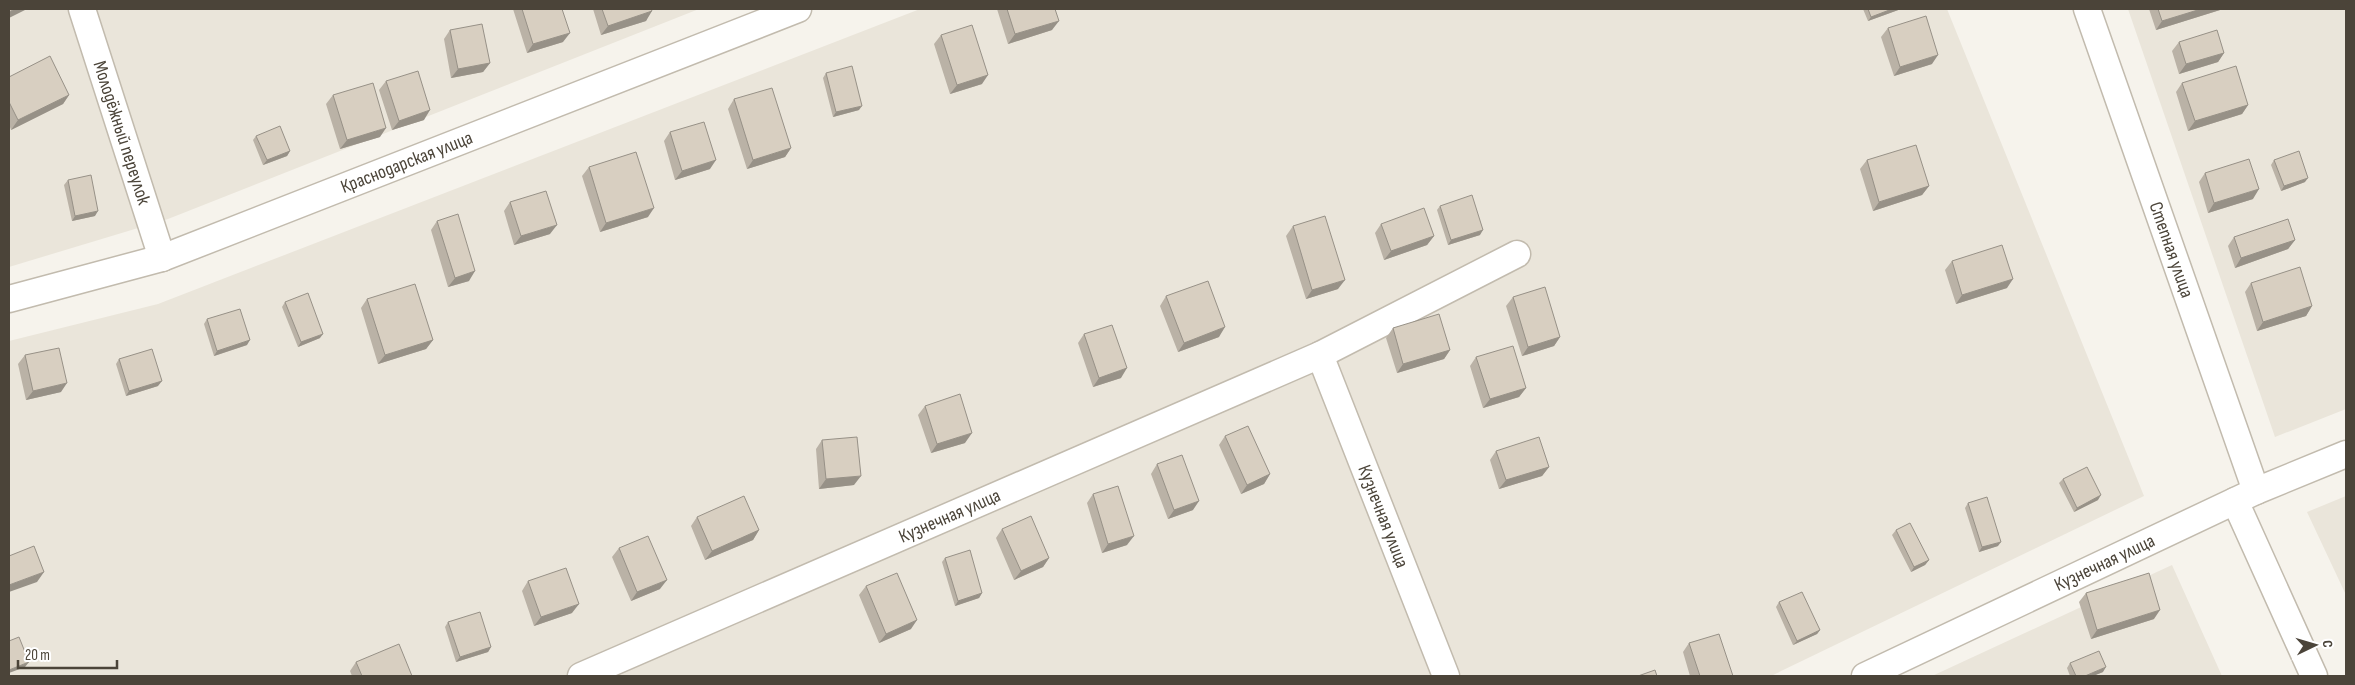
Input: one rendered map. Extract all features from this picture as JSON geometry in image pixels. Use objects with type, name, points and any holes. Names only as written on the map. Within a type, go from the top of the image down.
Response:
[{"type":"street","name":"Молодёжный переулок","points":[[82,9],[162,258]]},
{"type":"street","name":"Краснодарская улица","points":[[9,299],[162,258],[798,9]]},
{"type":"street","name":"Степная улица","points":[[2087,9],[2246,496],[2314,676]]},
{"type":"street","name":"Кузнечная улица","points":[[581,676],[1320,355],[1517,254]]},
{"type":"street","name":"Кузнечная улица","points":[[1320,355],[1446,676]]},
{"type":"street","name":"Кузнечная улица","points":[[1865,676],[2246,496],[2346,454]]},
{"type":"shaded area","points":[[9,9],[699,9],[168,219],[9,267]]},
{"type":"shaded area","points":[[920,9],[1947,9],[2144,496],[1771,676],[9,676],[9,341],[158,304]]},
{"type":"shaded area","points":[[2128,9],[2346,9],[2346,409],[2275,437]]},
{"type":"shaded area","points":[[2346,496],[2346,595],[2307,512]]},
{"type":"shaded area","points":[[2172,565],[2222,676],[1932,676]]},
{"type":"building","points":[[522,9],[562,9],[570,33],[533,44]]},
{"type":"building","points":[[602,9],[651,9],[652,11],[608,26]]},
{"type":"building","points":[[1007,9],[1055,9],[1059,21],[1015,34]]},
{"type":"building","points":[[1868,9],[1892,9],[1871,17]]},
{"type":"building","points":[[2158,9],[2201,9],[2162,21]]},
{"type":"building","points":[[1926,16],[1938,55],[1900,67],[1888,28]]},
{"type":"building","points":[[482,24],[490,63],[458,69],[450,30]]},
{"type":"building","points":[[972,25],[988,75],[957,85],[941,35]]},
{"type":"building","points":[[2217,30],[2224,53],[2186,64],[2179,42]]},
{"type":"building","points":[[50,56],[69,95],[18,120],[9,102],[9,77]]},
{"type":"building","points":[[852,66],[862,106],[836,112],[826,73]]},
{"type":"building","points":[[2236,66],[2248,105],[2195,121],[2182,83]]},
{"type":"building","points":[[418,71],[430,110],[399,121],[386,81]]},
{"type":"building","points":[[373,83],[386,128],[347,140],[333,95]]},
{"type":"building","points":[[772,88],[791,148],[753,160],[734,99]]},
{"type":"building","points":[[704,122],[716,160],[682,171],[670,132]]},
{"type":"building","points":[[280,126],[290,151],[267,160],[256,136]]},
{"type":"building","points":[[1916,145],[1929,186],[1879,202],[1867,160]]},
{"type":"building","points":[[2299,151],[2308,178],[2284,186],[2274,160]]},
{"type":"building","points":[[636,152],[654,208],[606,223],[589,167]]},
{"type":"building","points":[[2249,159],[2259,189],[2214,203],[2205,173]]},
{"type":"building","points":[[91,175],[98,211],[75,216],[68,180]]},
{"type":"building","points":[[546,191],[557,225],[521,236],[510,202]]},
{"type":"building","points":[[1472,195],[1483,230],[1451,240],[1440,206]]},
{"type":"building","points":[[1424,208],[1434,236],[1391,251],[1381,224]]},
{"type":"building","points":[[458,214],[475,271],[455,278],[437,221]]},
{"type":"building","points":[[1325,216],[1345,280],[1312,290],[1293,226]]},
{"type":"building","points":[[2288,219],[2295,240],[2241,258],[2234,237]]},
{"type":"building","points":[[2002,245],[2013,279],[1962,295],[1952,261]]},
{"type":"building","points":[[2300,267],[2312,306],[2263,322],[2251,283]]},
{"type":"building","points":[[1208,281],[1225,327],[1184,343],[1166,296]]},
{"type":"building","points":[[415,284],[433,340],[385,355],[367,299]]},
{"type":"building","points":[[1545,287],[1560,337],[1528,347],[1513,297]]},
{"type":"building","points":[[308,293],[323,334],[301,342],[285,302]]},
{"type":"building","points":[[240,309],[250,340],[217,351],[207,319]]},
{"type":"building","points":[[1439,314],[1450,350],[1403,364],[1393,328]]},
{"type":"building","points":[[1112,325],[1127,368],[1099,378],[1084,334]]},
{"type":"building","points":[[1513,346],[1526,388],[1490,399],[1476,357]]},
{"type":"building","points":[[59,348],[67,383],[33,391],[25,355]]},
{"type":"building","points":[[152,349],[162,381],[129,391],[119,359]]},
{"type":"building","points":[[960,394],[972,433],[937,444],[925,406]]},
{"type":"building","points":[[1248,426],[1270,474],[1247,485],[1225,436]]},
{"type":"building","points":[[857,437],[861,476],[826,479],[822,440]]},
{"type":"building","points":[[1539,437],[1549,467],[1506,480],[1496,451]]},
{"type":"building","points":[[1182,455],[1199,501],[1174,510],[1157,464]]},
{"type":"building","points":[[2087,467],[2101,495],[2077,508],[2063,479]]},
{"type":"building","points":[[1118,486],[1134,536],[1108,544],[1093,494]]},
{"type":"building","points":[[744,496],[759,530],[712,551],[697,517]]},
{"type":"building","points":[[1987,497],[2001,542],[1982,547],[1968,503]]},
{"type":"building","points":[[1031,516],[1049,558],[1021,571],[1002,529]]},
{"type":"building","points":[[1910,523],[1929,560],[1914,567],[1896,530]]},
{"type":"building","points":[[648,536],[667,580],[637,592],[619,548]]},
{"type":"building","points":[[34,546],[44,572],[9,585],[9,556]]},
{"type":"building","points":[[970,550],[982,593],[958,601],[945,558]]},
{"type":"building","points":[[566,568],[579,604],[541,617],[528,581]]},
{"type":"building","points":[[897,573],[917,620],[886,634],[866,586]]},
{"type":"building","points":[[2149,573],[2160,610],[2097,630],[2086,593]]},
{"type":"building","points":[[1802,592],[1820,630],[1797,641],[1779,602]]},
{"type":"building","points":[[480,612],[491,647],[460,657],[448,622]]},
{"type":"building","points":[[1719,634],[1733,676],[1700,676],[1689,643]]},
{"type":"building","points":[[19,637],[29,662],[9,670],[9,641]]},
{"type":"building","points":[[399,644],[412,676],[362,676],[356,662]]},
{"type":"building","points":[[2099,651],[2106,667],[2085,676],[2076,676],[2070,663]]},
{"type":"building","points":[[1655,670],[1657,676],[1638,676]]}]
